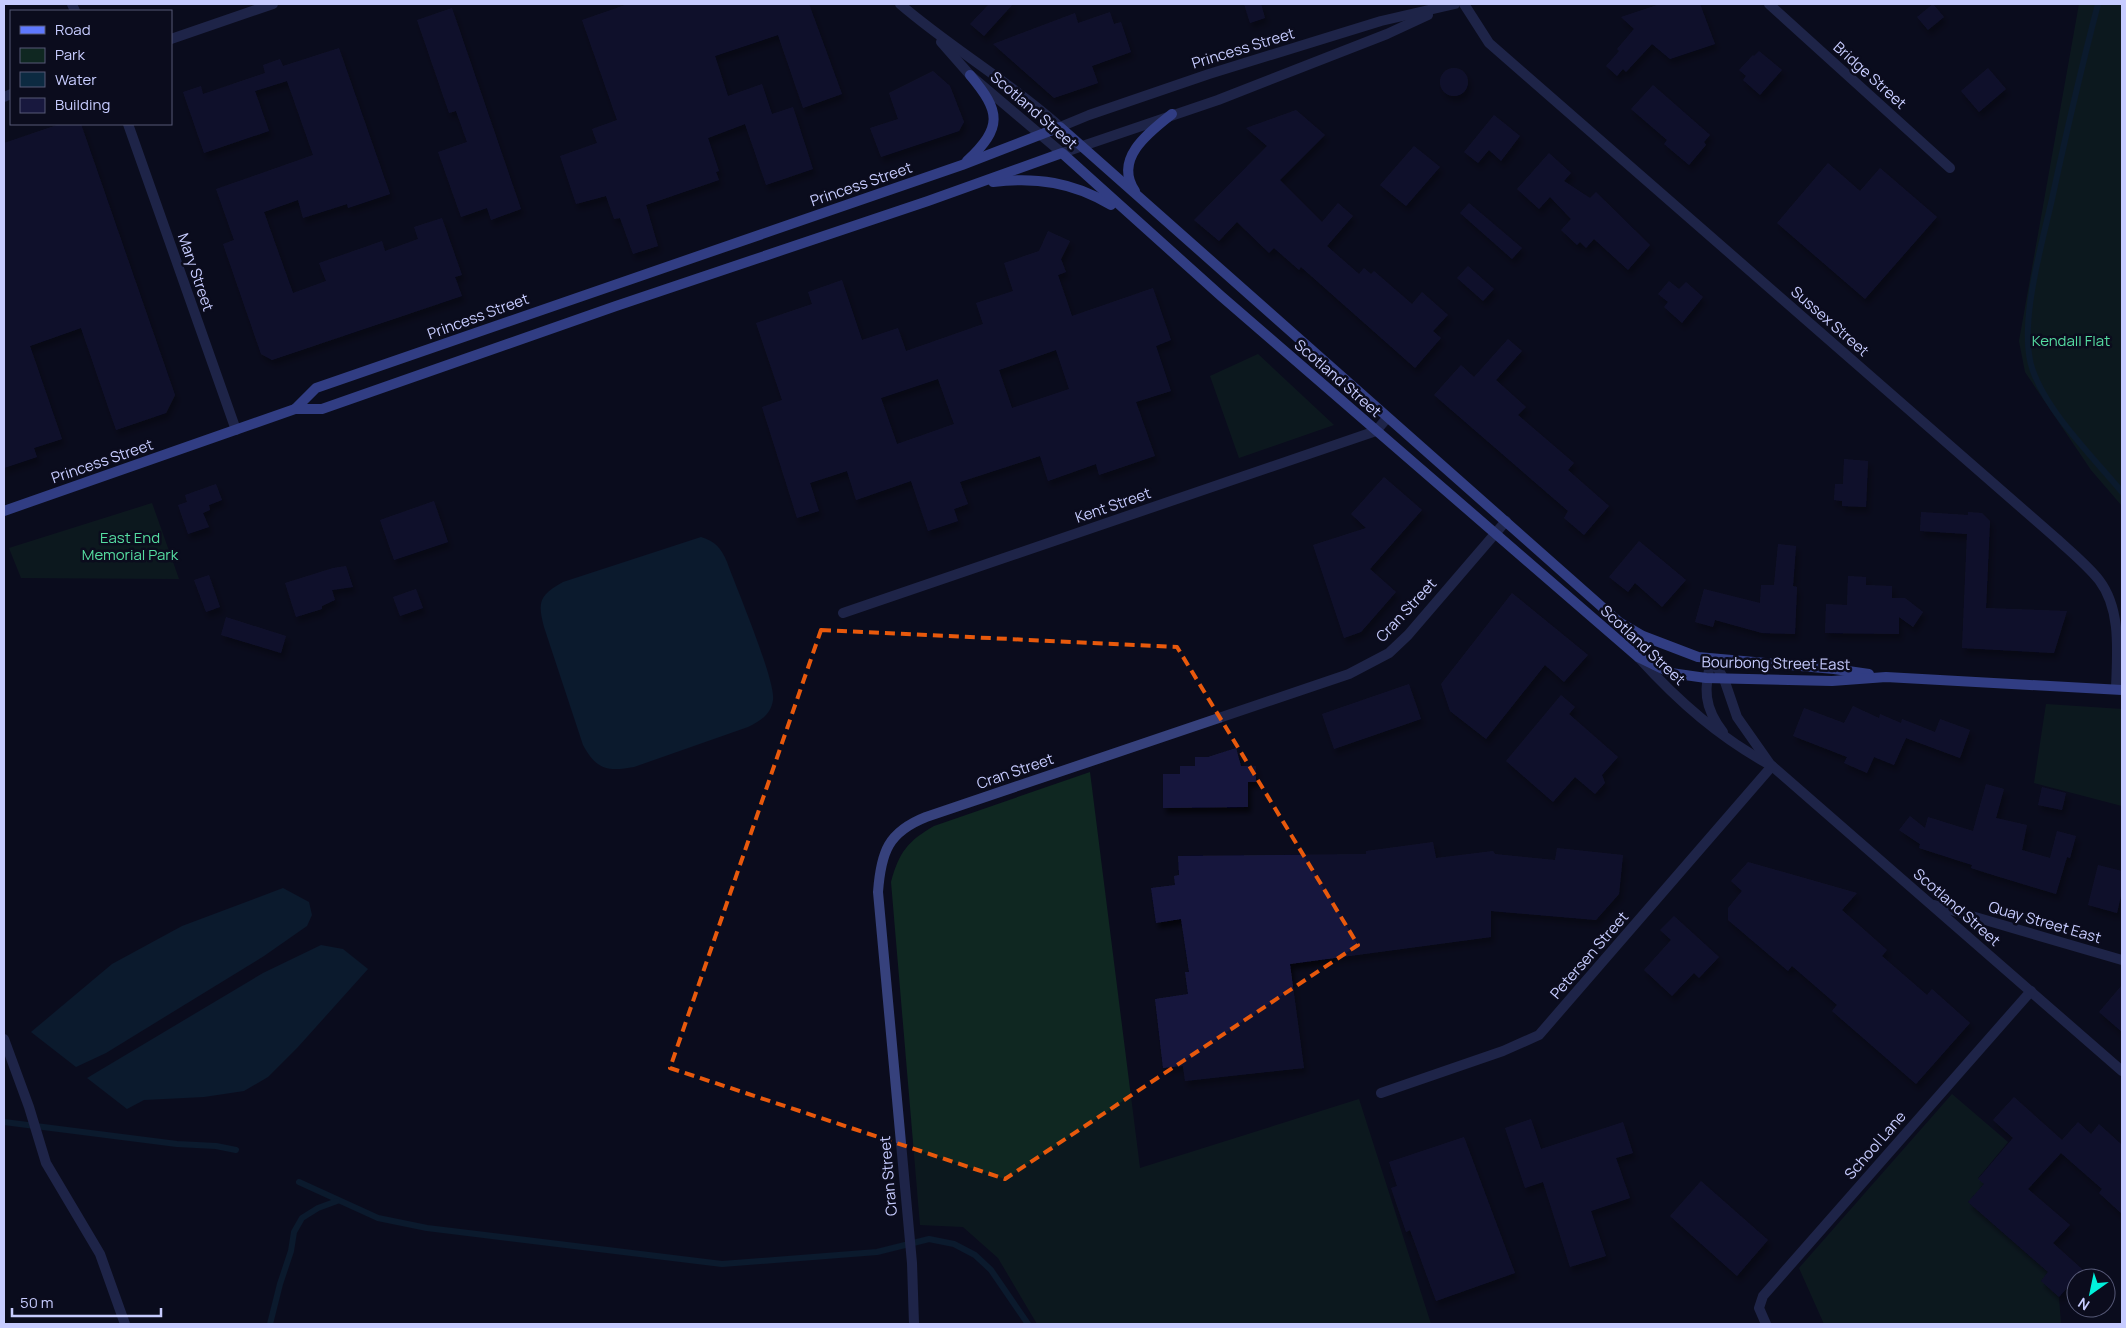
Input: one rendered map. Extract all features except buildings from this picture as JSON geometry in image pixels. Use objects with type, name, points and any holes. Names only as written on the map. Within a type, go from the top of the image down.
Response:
[{"type":"main road","points":[[962,165],[984,145],[993,124],[992,106],[988,96],[970,75]]},
{"type":"main road","points":[[1141,200],[1128,178],[1129,161],[1142,138],[1172,114]]},
{"type":"main road","name":"Princess Street","points":[[295,409],[316,388],[962,165],[1060,127]]},
{"type":"main road","name":"Scotland Street","points":[[1060,127],[1620,622],[1672,649]]},
{"type":"main road","name":"Princess Street","points":[[4,511],[295,409],[322,409],[1062,153]]},
{"type":"main road","name":"Scotland Street","points":[[1062,153],[1129,216],[1638,657]]},
{"type":"main road","points":[[976,184],[1028,180],[1058,183],[1086,191],[1129,216]]},
{"type":"main road","name":"Bourbong Street East","points":[[1672,649],[1712,660],[1834,669],[1886,677],[2119,690]]},
{"type":"main road","name":"Bourbong Street East","points":[[1638,657],[1671,673],[1706,678],[1832,681],[1886,677]]},
{"type":"street","points":[[172,39],[273,4]]},
{"type":"street","name":"Scotland Street","points":[[900,4],[931,30],[978,62],[1060,127]]},
{"type":"street","name":"Sussex Street","points":[[1464,4],[1488,43],[2088,568],[2099,580],[2108,596],[2113,611],[2119,690]]},
{"type":"street","name":"Bridge Street","points":[[1769,4],[1950,168]]},
{"type":"street","name":"Princess Street","points":[[1062,153],[1172,114],[1218,100],[1387,34],[1451,5]]},
{"type":"street","name":"Princess Street","points":[[1060,127],[1089,115],[1219,71],[1381,21],[1451,5]]},
{"type":"street","name":"Scotland Street","points":[[931,30],[970,75],[1062,153]]},
{"type":"street","name":"Mary Street","points":[[128,125],[236,430]]},
{"type":"street","name":"Kent Street","points":[[842,613],[1376,430],[1387,418]]},
{"type":"street","name":"Cran Street","points":[[914,1324],[912,1263],[878,892],[882,859],[895,834],[908,824],[926,817],[1339,677],[1370,664],[1389,652],[1408,635],[1506,521]]},
{"type":"street","name":"Scotland Street","points":[[1638,657],[1666,687],[1731,743],[1772,766],[2122,1071]]},
{"type":"street","name":"Scotland Street","points":[[1712,660],[1706,678],[1705,694],[1712,714],[1731,743]]},
{"type":"street","name":"Scotland Street","points":[[1712,660],[1724,679],[1736,717],[1772,766]]},
{"type":"street","name":"Petersen Street","points":[[1381,1093],[1503,1051],[1539,1035],[1772,766]]},
{"type":"street","name":"Quay Street East","points":[[1931,904],[2122,960]]},
{"type":"street","name":"School Lane","points":[[1766,1324],[1759,1308],[1763,1296],[2030,991]]},
{"type":"street","points":[[4,1041],[54,1180],[100,1254],[125,1324]]},
{"type":"highlighted area","points":[[821,630],[1177,647],[1358,945],[1005,1179],[670,1068]]},
{"type":"green space","name":"Kendall Flat","points":[[2079,4],[2122,4],[2122,506],[2091,470],[2025,372],[2019,341]]},
{"type":"green space","points":[[1258,354],[1334,425],[1239,458],[1210,376]]},
{"type":"green space","name":"East End Memorial Park","points":[[152,503],[179,579],[21,578],[9,548]]},
{"type":"green space","points":[[2046,704],[2122,709],[2122,806],[2034,783]]},
{"type":"green space","points":[[1090,772],[1140,1168],[1359,1099],[1431,1324],[1037,1324],[998,1258],[963,1227],[920,1225],[891,882],[897,863],[911,842],[934,826]]},
{"type":"green space","points":[[1952,1094],[2008,1142],[1978,1178],[1984,1184],[1968,1202],[2048,1272],[2041,1281],[2059,1297],[2061,1324],[1824,1324],[1799,1268]]},
{"type":"water","points":[[701,537],[717,546],[727,562],[768,674],[772,690],[772,705],[768,713],[761,720],[748,727],[634,767],[609,769],[603,767],[593,759],[583,745],[544,627],[541,611],[542,600],[549,591],[563,582]]},
{"type":"water","points":[[283,888],[309,902],[312,915],[307,926],[264,956],[106,1053],[76,1067],[31,1032],[112,964],[182,926]]},
{"type":"water","points":[[321,945],[343,949],[368,969],[298,1047],[268,1077],[244,1091],[204,1097],[144,1100],[127,1109],[87,1078],[263,973]]},
{"type":"waterway","points":[[2098,4],[2037,262],[2029,310],[2029,353],[2033,371],[2049,403],[2072,434],[2122,492]]},
{"type":"waterway","points":[[4,1122],[177,1144],[216,1146],[236,1150]]},
{"type":"waterway","points":[[299,1182],[378,1218],[427,1228],[722,1264],[877,1252],[929,1239],[954,1244],[975,1255],[991,1270],[1028,1324]]},
{"type":"waterway","points":[[270,1324],[291,1251],[294,1232],[302,1218],[318,1208],[337,1201]]}]
